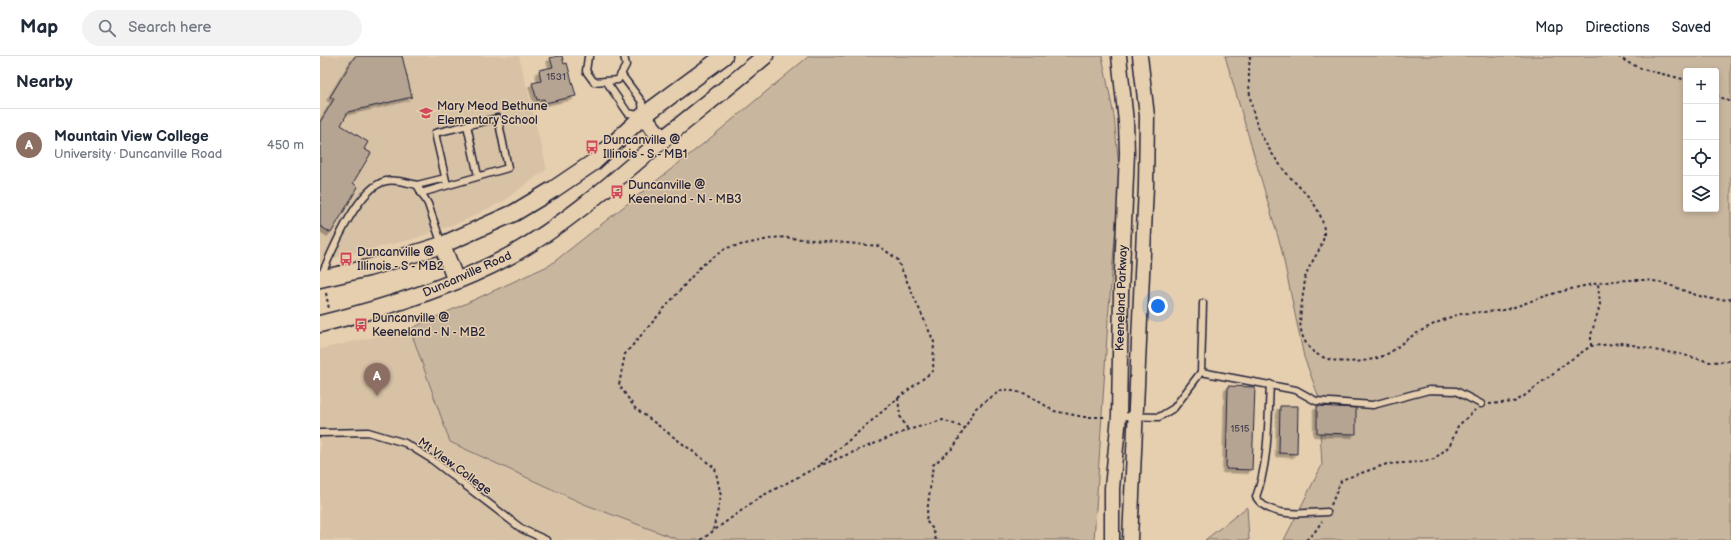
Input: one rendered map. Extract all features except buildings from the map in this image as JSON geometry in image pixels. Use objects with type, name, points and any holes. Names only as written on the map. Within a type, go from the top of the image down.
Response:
[{"type":"main road","points":[[322,284],[442,245],[514,213],[554,189],[594,162],[643,116],[724,56]]},
{"type":"main road","name":"Duncanville Road","points":[[325,319],[355,315],[456,281],[512,254],[556,228],[765,56]]},
{"type":"main road","points":[[643,116],[663,140]]},
{"type":"main road","points":[[442,245],[456,281]]},
{"type":"street","name":"Keeneland Parkway","points":[[1112,540],[1112,488],[1119,416],[1121,294],[1127,153],[1126,122],[1119,56]]},
{"type":"street","name":"Keeneland Parkway","points":[[1130,540],[1146,186],[1147,116],[1140,56]]},
{"type":"lane","points":[[590,56],[588,57],[586,71],[594,82],[618,80],[626,65],[624,56]]},
{"type":"lane","points":[[606,81],[628,113],[643,116],[642,102],[621,74]]},
{"type":"lane","points":[[421,193],[508,168],[498,118],[434,133],[447,185]]},
{"type":"lane","points":[[468,125],[478,176]]},
{"type":"lane","points":[[322,284],[336,242],[358,203],[370,188],[386,181],[406,182],[417,186],[445,178]]},
{"type":"lane","points":[[417,186],[428,204],[442,245]]},
{"type":"lane","points":[[1119,416],[1159,417],[1174,408],[1201,372],[1203,303]]},
{"type":"lane","points":[[1201,372],[1296,390],[1316,400],[1372,405],[1428,390],[1456,391],[1481,404]]},
{"type":"lane","points":[[1270,384],[1266,446],[1260,486],[1256,497],[1260,503],[1270,509],[1288,513],[1327,512]]},
{"type":"lane","name":"Mt View College","points":[[320,433],[368,432],[404,443],[431,459],[522,529],[546,540]]},
{"type":"path","points":[[1250,56],[1251,106],[1256,125],[1265,143],[1282,167],[1320,213],[1324,226],[1324,239],[1306,273],[1300,308],[1300,329],[1302,337],[1311,351],[1324,358],[1341,362],[1382,356],[1411,337],[1457,315],[1503,310],[1544,297],[1598,283],[1643,280],[1670,285],[1703,298],[1731,298]]},
{"type":"path","points":[[1618,56],[1626,62],[1642,68],[1683,79]]},
{"type":"path","points":[[1719,96],[1731,102]]},
{"type":"path","points":[[713,530],[721,496],[715,468],[635,408],[620,385],[625,354],[701,266],[726,248],[778,237],[879,246],[897,260],[934,342],[933,371],[898,398],[819,466]]},
{"type":"path","points":[[1591,346],[1591,335],[1600,305],[1598,283]]},
{"type":"path","points":[[322,284],[325,319]]},
{"type":"path","points":[[1306,540],[1314,533],[1327,512],[1341,481],[1375,467],[1387,464],[1426,461],[1440,454],[1450,444],[1458,426],[1481,404],[1497,404],[1518,400],[1566,363],[1591,346],[1624,343],[1658,351],[1680,354],[1710,362],[1731,361]]},
{"type":"path","points":[[936,540],[933,529],[926,521],[933,465],[954,447],[976,408],[1003,389],[1027,394],[1054,410],[1084,417],[1119,416]]},
{"type":"path","points":[[898,398],[900,416],[908,430]]},
{"type":"path","points":[[701,540],[760,497],[819,466],[908,430],[943,420],[965,428]]},
{"type":"shaded area","name":"Mary Meod Bethune Elementary School","points":[[320,56],[519,56],[547,169],[502,202],[461,222],[413,239],[320,262]]},
{"type":"shaded area","points":[[809,56],[1102,56],[1114,116],[1120,178],[1108,320],[1094,540],[679,540],[584,504],[450,442],[410,329],[550,265],[708,140]]},
{"type":"shaded area","points":[[1225,56],[1731,56],[1731,540],[1284,540],[1322,465],[1318,395],[1304,357],[1281,247]]},
{"type":"shaded area","points":[[410,329],[450,442],[584,504],[679,540],[320,540],[320,349]]},
{"type":"shaded area","points":[[1247,507],[1249,540],[1205,540]]},
{"type":"place","name":"Mary Meod Bethune Elementary School","points":[[426,113]]},
{"type":"place","name":"Duncanville @ Illinois - S - MB1","points":[[592,147]]},
{"type":"place","name":"Duncanville @ Keeneland - N - MB3","points":[[617,192]]},
{"type":"place","name":"Duncanville @ Illinois - S - MB2","points":[[346,259]]},
{"type":"place","name":"Duncanville @ Keeneland - N - MB2","points":[[361,325]]},
{"type":"place","name":"Mountain View College","points":[[377,396]]}]
